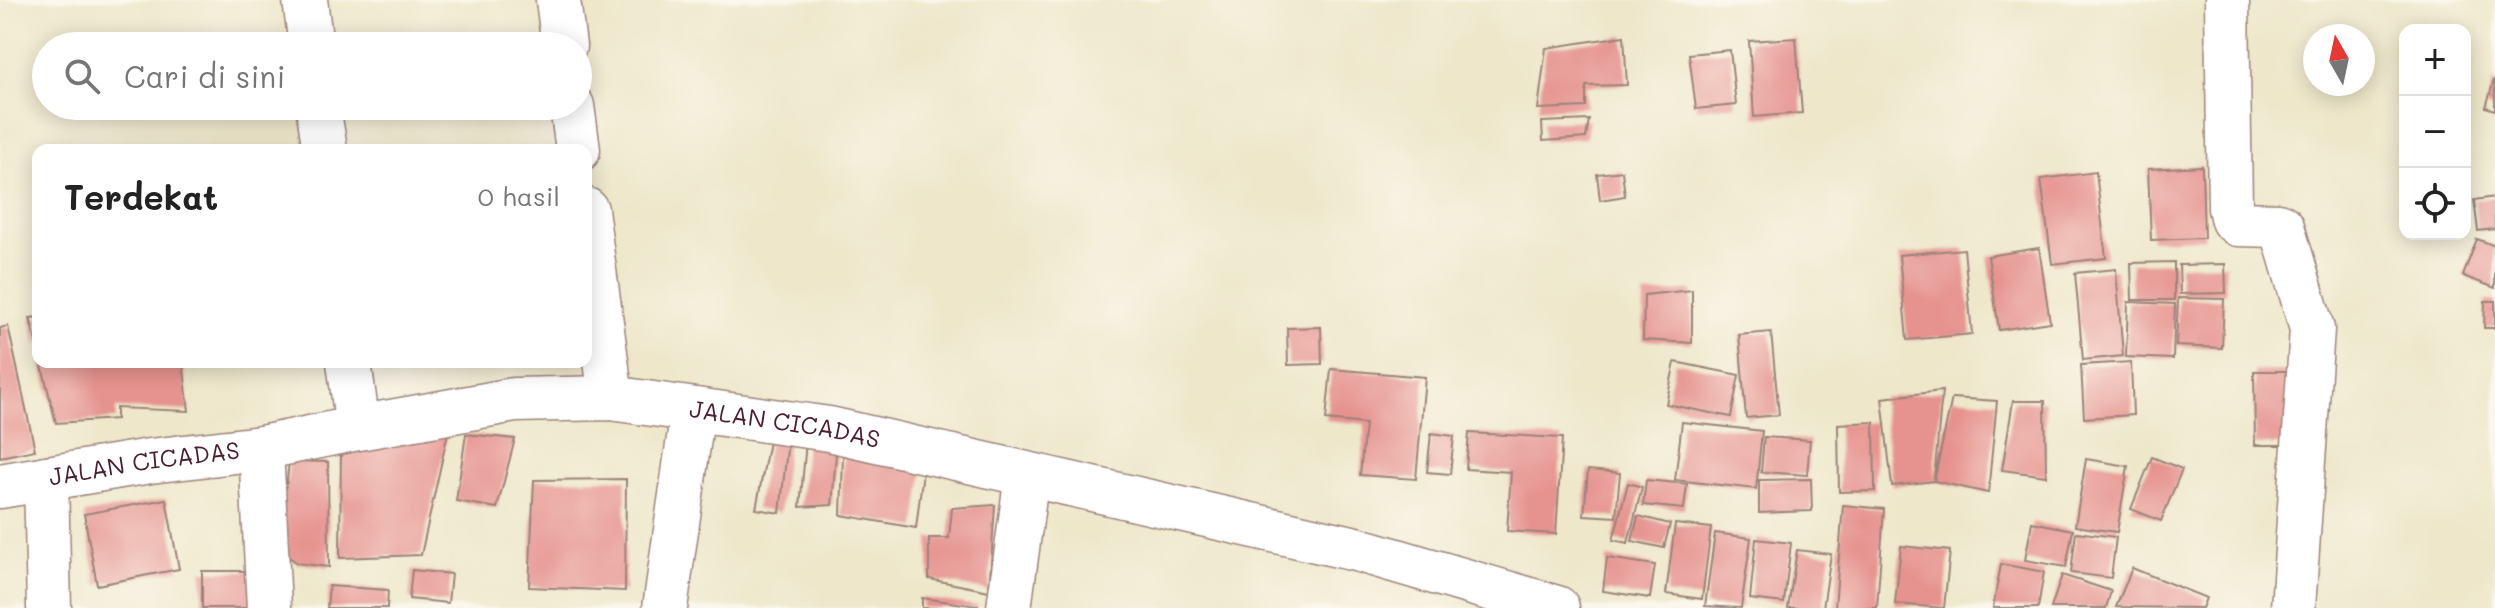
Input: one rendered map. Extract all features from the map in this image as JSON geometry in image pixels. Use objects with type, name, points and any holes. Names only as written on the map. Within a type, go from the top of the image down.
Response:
[{"type":"street","points":[[305,0],[309,32]]},
{"type":"street","points":[[558,0],[562,32]]},
{"type":"street","points":[[2227,0],[2230,208],[2233,220],[2238,224],[2282,227],[2312,329],[2293,608]]},
{"type":"street","points":[[320,120],[324,144]]},
{"type":"street","points":[[574,120],[577,144]]},
{"type":"street","points":[[592,255],[611,398]]},
{"type":"street","points":[[350,368],[358,428]]},
{"type":"street","name":"JALAN CICADAS","points":[[0,486],[150,461],[261,448],[514,400],[611,398],[829,429],[1356,549],[1557,608]]},
{"type":"street","points":[[665,608],[693,410]]},
{"type":"street","points":[[261,448],[269,608]]},
{"type":"street","points":[[1009,608],[1027,475]]},
{"type":"street","points":[[46,478],[49,608]]},
{"type":"building","points":[[1624,36],[1627,85],[1586,86],[1586,107],[1538,109],[1546,48]]},
{"type":"building","points":[[1796,38],[1802,113],[1754,117],[1749,41]]},
{"type":"building","points":[[1730,50],[1736,105],[1696,109],[1689,54]]},
{"type":"building","points":[[2495,81],[2495,110],[2486,107]]},
{"type":"building","points":[[1589,120],[1586,138],[1543,141],[1542,122]]},
{"type":"building","points":[[2202,166],[2204,238],[2151,240],[2148,169]]},
{"type":"building","points":[[1622,171],[1625,196],[1600,200],[1597,174]]},
{"type":"building","points":[[2096,172],[2106,258],[2052,264],[2041,179]]},
{"type":"building","points":[[2495,197],[2495,229],[2478,231],[2474,200]]},
{"type":"building","points":[[2477,239],[2495,246],[2495,288],[2463,276]]},
{"type":"building","points":[[2039,248],[2050,322],[1999,330],[1988,256]]},
{"type":"building","points":[[1964,249],[1972,334],[1907,340],[1899,255]]},
{"type":"building","points":[[2174,262],[2174,300],[2132,300],[2131,263]]},
{"type":"building","points":[[2225,264],[2226,293],[2180,294],[2179,265]]},
{"type":"building","points":[[2116,269],[2123,356],[2083,360],[2075,273]]},
{"type":"building","points":[[1692,290],[1692,343],[1643,340],[1644,295]]},
{"type":"building","points":[[2178,298],[2224,299],[2222,348],[2176,346]]},
{"type":"building","points":[[2485,301],[2495,301],[2495,328],[2484,328]]},
{"type":"building","points":[[2128,302],[2175,304],[2173,359],[2126,357]]},
{"type":"building","points":[[8,326],[35,450],[0,457],[0,328]]},
{"type":"building","points":[[1321,327],[1322,364],[1288,365],[1287,328]]},
{"type":"building","points":[[1771,332],[1779,415],[1746,418],[1739,335]]},
{"type":"building","points":[[1675,362],[1739,375],[1731,417],[1666,404]]},
{"type":"building","points":[[2131,362],[2133,415],[2084,418],[2081,365]]},
{"type":"building","points":[[42,368],[184,368],[189,411],[116,408],[116,419],[56,423]]},
{"type":"building","points":[[1331,369],[1425,377],[1416,479],[1360,475],[1365,424],[1326,420]]},
{"type":"building","points":[[2254,371],[2289,371],[2290,445],[2255,445]]},
{"type":"building","points":[[1942,391],[1934,481],[1892,486],[1882,398]]},
{"type":"building","points":[[1952,398],[1997,401],[1988,493],[1934,481]]},
{"type":"building","points":[[2013,401],[2045,401],[2046,476],[2002,470]]},
{"type":"building","points":[[451,419],[421,555],[340,558],[341,449]]},
{"type":"building","points":[[1682,422],[1762,431],[1756,489],[1675,480]]},
{"type":"building","points":[[1874,422],[1875,491],[1839,492],[1838,424]]},
{"type":"building","points":[[1431,433],[1454,436],[1450,474],[1427,472]]},
{"type":"building","points":[[1469,433],[1562,438],[1556,534],[1507,531],[1511,472],[1466,469]]},
{"type":"building","points":[[466,434],[515,439],[497,508],[456,501]]},
{"type":"building","points":[[770,436],[788,440],[780,513],[756,509]]},
{"type":"building","points":[[1764,437],[1810,440],[1807,475],[1761,472]]},
{"type":"building","points":[[837,441],[832,505],[800,507],[806,442]]},
{"type":"building","points":[[843,455],[924,463],[916,528],[841,515]]},
{"type":"building","points":[[2152,457],[2182,469],[2161,521],[2131,509]]},
{"type":"building","points":[[2086,459],[2128,466],[2117,532],[2075,526]]},
{"type":"building","points":[[289,461],[328,462],[329,567],[297,563],[271,543]]},
{"type":"building","points":[[1588,470],[1620,473],[1616,517],[1584,515]]},
{"type":"building","points":[[626,479],[625,591],[529,587],[534,480]]},
{"type":"building","points":[[1811,479],[1812,511],[1759,513],[1759,480]]},
{"type":"building","points":[[1646,480],[1687,484],[1684,509],[1643,505]]},
{"type":"building","points":[[1628,483],[1642,487],[1628,543],[1613,540]]},
{"type":"building","points":[[166,499],[179,569],[97,585],[84,514]]},
{"type":"building","points":[[995,505],[989,591],[929,579],[929,538],[949,538],[952,508]]},
{"type":"building","points":[[1843,505],[1884,509],[1877,608],[1835,608]]},
{"type":"building","points":[[1638,516],[1670,524],[1664,548],[1632,541]]},
{"type":"building","points":[[2032,522],[2073,530],[2066,567],[2025,560]]},
{"type":"building","points":[[1675,524],[1711,528],[1702,599],[1666,594]]},
{"type":"building","points":[[2076,532],[2116,537],[2111,578],[2071,573]]},
{"type":"building","points":[[1715,533],[1751,538],[1741,608],[1705,606]]},
{"type":"building","points":[[1756,539],[1791,543],[1784,603],[1750,599]]},
{"type":"building","points":[[1901,546],[1950,551],[1944,608],[1895,604]]},
{"type":"building","points":[[1797,550],[1831,554],[1823,608],[1788,608]]},
{"type":"building","points":[[1607,558],[1655,565],[1650,598],[1603,591]]},
{"type":"building","points":[[2001,564],[2044,572],[2038,608],[1993,608]]},
{"type":"building","points":[[2132,568],[2206,598],[2202,608],[2116,607]]},
{"type":"building","points":[[412,570],[451,574],[448,603],[409,599]]},
{"type":"building","points":[[202,571],[254,571],[254,608],[202,608]]},
{"type":"building","points":[[2062,575],[2111,591],[2106,608],[2051,608]]},
{"type":"building","points":[[329,586],[388,590],[387,608],[327,608]]},
{"type":"building","points":[[922,598],[978,606],[978,608],[922,608]]}]
